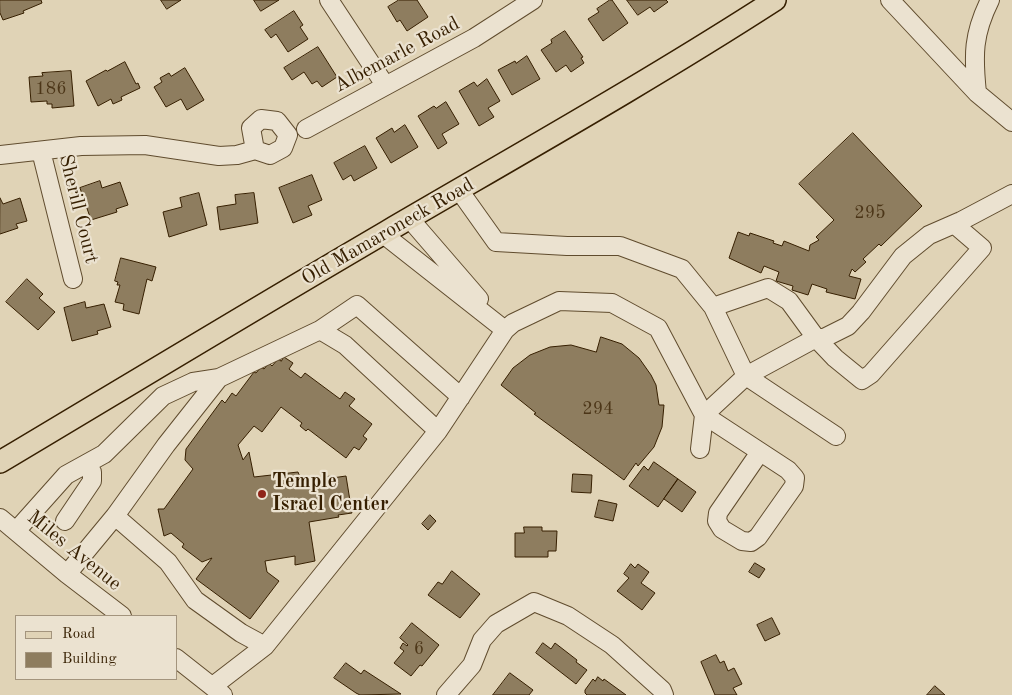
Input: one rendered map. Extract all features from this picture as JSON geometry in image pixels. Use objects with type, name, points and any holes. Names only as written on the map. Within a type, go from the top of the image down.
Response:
[{"type":"main road","name":"Old Mamaroneck Road","points":[[0,462],[409,218],[594,112],[775,0]]},
{"type":"street","points":[[329,0],[385,86]]},
{"type":"street","name":"Albemarle Road","points":[[306,129],[474,38],[533,0]]},
{"type":"street","points":[[890,0],[977,93],[1012,122]]},
{"type":"street","points":[[977,93],[975,73],[976,37],[981,18],[990,0]]},
{"type":"street","points":[[0,156],[81,146],[145,146],[219,156],[237,155],[255,150]]},
{"type":"street","name":"Sherill Court","points":[[41,151],[74,278]]},
{"type":"street","points":[[459,190],[496,242],[567,246],[620,246],[682,269],[714,307],[746,376],[836,436]]},
{"type":"street","points":[[700,449],[704,415],[730,393],[746,376],[816,338],[824,338],[848,326],[861,312],[903,256],[929,235],[958,223],[1012,194]]},
{"type":"street","points":[[409,218],[505,330]]},
{"type":"street","points":[[714,307],[768,288],[789,301],[816,338],[835,358],[862,380],[872,374],[982,248],[958,223]]},
{"type":"street","points":[[383,234],[505,330]]},
{"type":"street","points":[[178,660],[218,691],[265,646],[438,431],[505,330],[513,323],[559,301],[612,303],[658,328],[704,415],[788,470],[795,478],[794,486],[758,537],[751,542],[742,541],[722,529],[717,521],[718,513],[760,452]]},
{"type":"street","points":[[16,531],[66,474],[104,454],[163,396],[193,382],[219,378],[320,330],[357,305],[461,397]]},
{"type":"street","points":[[320,330],[345,345],[438,431]]},
{"type":"street","points":[[67,574],[115,516],[166,445],[219,378]]},
{"type":"street","points":[[65,521],[92,481],[92,472],[86,464]]},
{"type":"street","points":[[115,516],[168,562],[195,600],[241,633],[265,646]]},
{"type":"street","name":"Miles Avenue","points":[[0,518],[67,574],[121,615]]},
{"type":"street","points":[[446,695],[472,665],[482,640],[496,624],[534,602],[568,616],[612,645],[662,690],[664,695]]},
{"type":"building","points":[[0,0],[41,0],[42,3],[23,11],[24,13],[3,20],[0,13]]},
{"type":"building","points":[[161,0],[181,0],[167,9]]},
{"type":"building","points":[[254,0],[279,0],[261,11]]},
{"type":"building","points":[[399,0],[417,0],[428,17],[407,31],[400,20],[397,22],[388,7]]},
{"type":"building","points":[[612,0],[628,23],[603,41],[588,19],[599,12],[597,9]]},
{"type":"building","points":[[627,0],[666,0],[668,2],[654,12],[650,7],[638,15]]},
{"type":"building","points":[[294,11],[303,25],[300,27],[308,39],[288,52],[276,34],[271,38],[265,30]]},
{"type":"building","points":[[565,31],[583,57],[581,58],[584,63],[571,72],[566,65],[556,72],[541,50],[552,43],[551,40]]},
{"type":"building","points":[[318,47],[337,77],[322,87],[317,81],[312,84],[304,72],[292,80],[284,68]]},
{"type":"building","points":[[527,56],[540,79],[512,95],[498,70],[515,61],[516,63]]},
{"type":"building","points":[[125,62],[140,88],[121,97],[122,100],[113,104],[111,99],[98,106],[86,81]]},
{"type":"building","points":[[185,68],[204,100],[187,110],[181,99],[166,107],[154,87],[162,82],[160,78],[169,73],[171,76]]},
{"type":"building","points":[[71,71],[74,106],[52,108],[52,104],[47,104],[47,101],[31,102],[29,77],[43,76],[42,73]]},
{"type":"building","points":[[487,79],[500,101],[488,108],[494,117],[479,126],[459,91],[474,82],[477,86]]},
{"type":"building","points":[[446,102],[459,124],[442,134],[447,143],[438,149],[418,116],[434,106],[436,108]]},
{"type":"building","points":[[405,125],[418,147],[391,163],[376,138],[392,128],[394,132]]},
{"type":"building","points":[[853,133],[922,206],[881,246],[879,244],[863,259],[866,262],[855,272],[852,269],[849,276],[861,279],[855,299],[826,292],[827,289],[812,284],[808,295],[792,290],[793,286],[776,281],[779,272],[764,266],[761,273],[729,258],[738,232],[749,236],[750,233],[774,241],[773,243],[782,246],[784,241],[809,251],[810,245],[819,240],[816,237],[834,220],[799,184]]},
{"type":"building","points":[[365,146],[377,168],[354,181],[351,175],[343,180],[334,163]]},
{"type":"building","points":[[312,175],[322,200],[308,206],[312,215],[293,223],[279,188]]},
{"type":"building","points":[[100,181],[102,188],[120,182],[128,205],[116,209],[117,212],[91,220],[80,188]]},
{"type":"building","points":[[199,193],[207,225],[169,237],[163,212],[182,207],[180,198]]},
{"type":"building","points":[[254,193],[258,223],[220,230],[217,207],[236,204],[235,195]]},
{"type":"building","points":[[0,198],[3,204],[20,198],[27,221],[16,224],[18,228],[0,234]]},
{"type":"building","points":[[121,258],[156,267],[152,281],[147,279],[139,314],[123,310],[124,304],[115,302],[120,285],[117,285],[118,282],[115,281]]},
{"type":"building","points":[[27,279],[43,294],[39,298],[55,312],[38,330],[6,302]]},
{"type":"building","points":[[85,302],[86,308],[104,304],[111,327],[97,331],[98,334],[72,341],[64,308]]},
{"type":"building","points":[[601,337],[622,344],[639,358],[656,385],[659,405],[664,405],[662,427],[654,447],[638,466],[636,463],[624,480],[534,414],[536,413],[501,385],[513,368],[530,355],[550,347],[571,345],[596,352]]},
{"type":"building","name":"Temple Israel Center","points":[[284,357],[293,363],[289,369],[301,378],[305,373],[340,399],[345,392],[355,399],[349,406],[372,424],[363,436],[367,439],[359,450],[354,447],[346,458],[308,429],[306,431],[300,426],[302,423],[281,407],[262,432],[254,426],[238,445],[243,460],[249,452],[254,477],[298,472],[301,480],[346,476],[352,513],[309,522],[315,561],[295,565],[295,556],[265,561],[267,572],[279,581],[250,619],[196,579],[212,558],[202,562],[182,547],[184,544],[171,533],[164,536],[158,509],[164,509],[193,469],[185,460],[186,449],[222,400],[225,403],[232,393],[236,396],[254,372],[256,373],[261,367],[264,369],[269,363],[272,366],[278,359],[281,361]]},
{"type":"building","points":[[654,462],[678,479],[658,507],[629,486],[644,466],[648,470]]},
{"type":"building","points":[[573,474],[592,475],[591,493],[572,492]]},
{"type":"building","points":[[678,479],[696,492],[682,512],[664,499]]},
{"type":"building","points":[[599,500],[617,504],[613,521],[595,517]]},
{"type":"building","points":[[430,515],[436,521],[428,530],[422,524]]},
{"type":"building","points":[[524,527],[542,527],[542,531],[557,531],[556,551],[548,551],[548,557],[515,557],[515,533],[524,533]]},
{"type":"building","points":[[755,563],[765,569],[759,578],[749,572]]},
{"type":"building","points":[[631,564],[635,568],[638,564],[649,572],[641,583],[655,593],[642,610],[617,591],[629,578],[624,574]]},
{"type":"building","points":[[452,571],[480,594],[460,618],[428,595],[438,582],[442,584]]},
{"type":"building","points":[[772,618],[780,634],[765,641],[757,625]]},
{"type":"building","points":[[412,623],[439,645],[411,676],[394,663],[404,651],[400,648],[403,643],[408,645],[400,638]]},
{"type":"building","points":[[543,643],[551,649],[555,643],[587,670],[576,684],[536,653]]},
{"type":"building","points":[[716,655],[720,663],[724,661],[728,671],[734,668],[742,684],[733,688],[737,695],[715,695],[701,662]]},
{"type":"building","points":[[346,663],[361,674],[364,670],[401,694],[360,695],[356,693],[334,678]]},
{"type":"building","points":[[510,673],[533,690],[529,695],[493,695]]},
{"type":"building","points":[[598,677],[603,681],[604,679],[626,695],[587,695],[585,690],[593,679],[595,681]]},
{"type":"building","points":[[935,686],[945,695],[927,695]]},
{"type":"place","name":"Temple Israel Center","points":[[262,494]]}]
